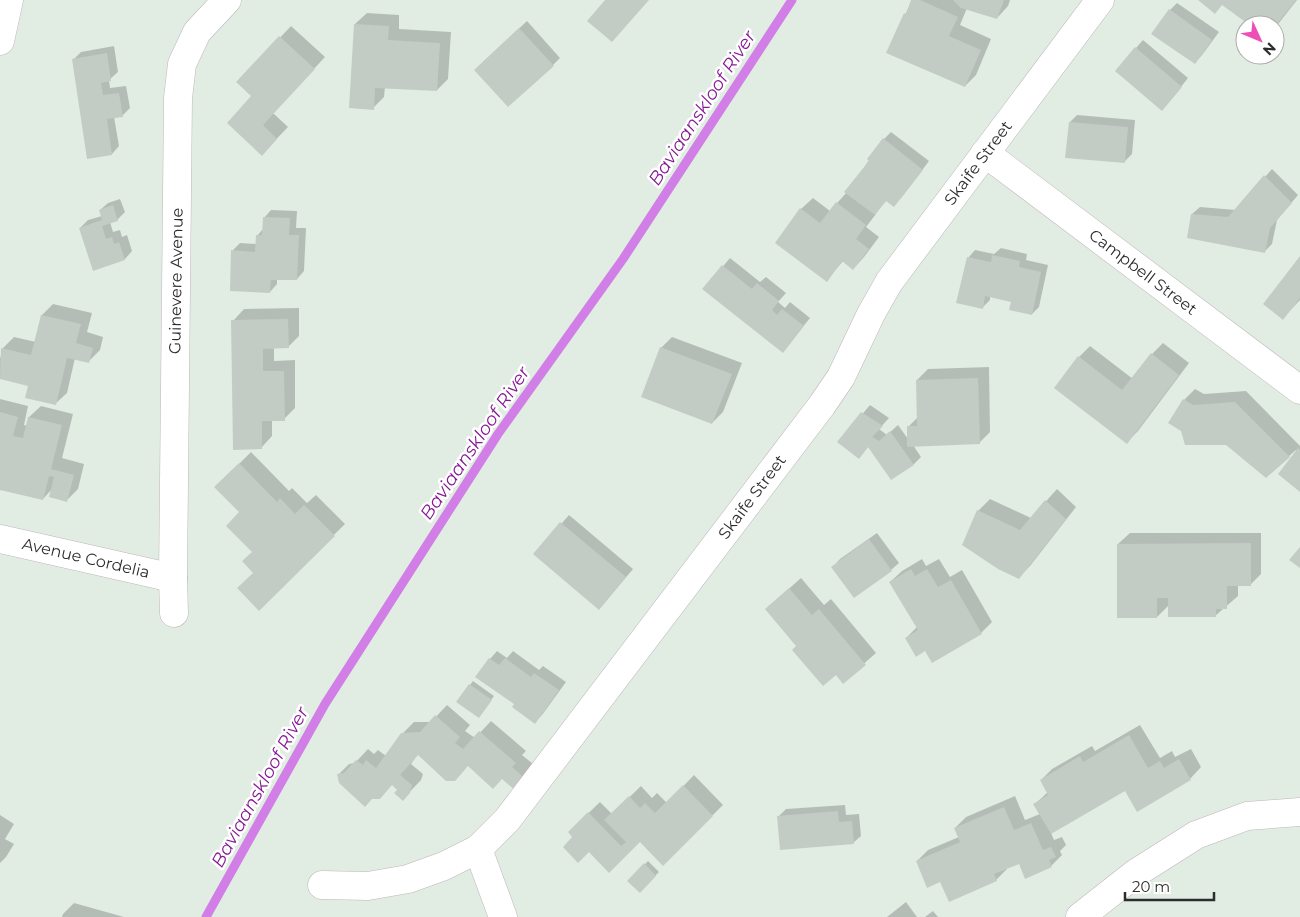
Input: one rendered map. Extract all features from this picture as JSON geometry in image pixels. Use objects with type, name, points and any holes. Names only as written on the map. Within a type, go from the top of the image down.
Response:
[{"type":"street","points":[[0,41],[9,0]]},
{"type":"street","name":"Guinevere Avenue","points":[[174,613],[178,98],[182,64],[197,32],[227,0]]},
{"type":"street","name":"Skaife Street","points":[[322,885],[368,886],[408,879],[444,866],[478,849],[507,820],[822,405],[840,377],[889,282],[1100,0]]},
{"type":"street","name":"Campbell Street","points":[[985,153],[1300,390]]},
{"type":"street","name":"Avenue Cordelia","points":[[0,539],[173,578]]},
{"type":"street","points":[[1080,917],[1136,873],[1196,835],[1247,816],[1300,812]]},
{"type":"street","points":[[478,849],[503,917]]},
{"type":"building","points":[[605,0],[649,0],[612,42],[587,21]]},
{"type":"building","points":[[911,0],[920,0],[958,17],[949,36],[981,50],[965,87],[886,53]]},
{"type":"building","points":[[953,0],[1004,0],[997,19],[961,8]]},
{"type":"building","points":[[1198,0],[1296,0],[1284,15],[1236,15],[1222,5],[1215,14]]},
{"type":"building","points":[[1169,9],[1212,40],[1195,64],[1151,34]]},
{"type":"building","points":[[354,24],[389,26],[388,40],[440,43],[437,91],[375,88],[374,110],[349,108]]},
{"type":"building","points":[[519,28],[554,66],[508,107],[474,70]]},
{"type":"building","points":[[279,36],[315,69],[263,125],[277,139],[262,156],[227,123],[251,96],[236,82]]},
{"type":"building","points":[[1135,47],[1182,87],[1162,111],[1115,71]]},
{"type":"building","points":[[107,53],[111,81],[101,83],[103,95],[119,93],[123,117],[107,119],[112,155],[87,159],[72,59]]},
{"type":"building","points":[[1069,122],[1128,127],[1125,163],[1065,158]]},
{"type":"building","points":[[883,138],[923,170],[894,207],[886,201],[875,215],[844,192],[869,161],[867,159]]},
{"type":"building","points":[[1264,175],[1292,203],[1270,228],[1265,253],[1187,238],[1191,214],[1228,217]]},
{"type":"building","points":[[836,202],[866,225],[856,239],[869,249],[853,270],[842,261],[827,282],[775,243],[800,208],[820,223]]},
{"type":"building","points":[[113,205],[118,221],[102,226],[106,239],[112,237],[114,244],[119,242],[125,260],[93,271],[79,228],[102,220],[99,210]]},
{"type":"building","points":[[263,217],[290,218],[289,235],[299,235],[297,280],[271,280],[270,293],[230,291],[231,250],[255,252],[256,235],[262,235]]},
{"type":"building","points":[[992,255],[1020,261],[1019,267],[1041,272],[1032,315],[1009,310],[1011,302],[985,296],[983,309],[956,303],[967,257],[991,262]]},
{"type":"building","points":[[1300,256],[1300,298],[1283,320],[1263,304]]},
{"type":"building","points":[[722,265],[752,289],[757,283],[779,301],[772,310],[777,315],[782,309],[804,326],[783,353],[702,289]]},
{"type":"building","points":[[41,315],[81,324],[76,343],[93,348],[89,363],[67,358],[56,405],[25,398],[28,386],[0,379],[1,348],[31,355]]},
{"type":"building","points":[[288,319],[289,348],[263,349],[263,371],[284,371],[285,421],[262,421],[262,449],[233,450],[231,320]]},
{"type":"building","points":[[660,347],[732,374],[712,424],[641,397]]},
{"type":"building","points":[[1151,353],[1179,375],[1127,444],[1054,388],[1078,356],[1122,390]]},
{"type":"building","points":[[978,378],[980,444],[907,447],[907,426],[917,426],[916,380]]},
{"type":"building","points":[[1183,399],[1193,405],[1235,402],[1290,457],[1266,478],[1226,445],[1185,445],[1181,431],[1168,423]]},
{"type":"building","points":[[0,412],[18,417],[13,436],[23,438],[28,417],[62,425],[51,469],[74,475],[67,502],[49,497],[54,477],[49,476],[43,500],[0,490]]},
{"type":"building","points":[[861,412],[883,426],[872,437],[879,441],[890,431],[914,465],[891,480],[868,447],[859,459],[837,442]]},
{"type":"building","points":[[1298,448],[1300,450],[1300,492],[1278,474]]},
{"type":"building","points":[[239,463],[277,502],[280,498],[295,514],[304,505],[335,536],[259,611],[237,588],[253,573],[242,561],[252,552],[226,526],[239,512],[214,487]]},
{"type":"building","points":[[1045,500],[1066,519],[1019,579],[998,569],[962,545],[977,510],[1020,530]]},
{"type":"building","points":[[560,522],[626,577],[599,610],[533,554]]},
{"type":"building","points":[[869,539],[892,571],[854,598],[831,567]]},
{"type":"building","points":[[1251,543],[1251,586],[1227,586],[1227,609],[1216,609],[1216,617],[1168,617],[1168,598],[1157,598],[1157,618],[1117,618],[1117,544]]},
{"type":"building","points":[[1300,547],[1300,568],[1289,560]]},
{"type":"building","points":[[911,569],[915,576],[927,569],[938,587],[951,580],[982,634],[932,663],[925,651],[916,657],[905,638],[918,630],[889,582]]},
{"type":"building","points":[[789,588],[812,615],[819,609],[866,665],[843,684],[836,675],[823,686],[792,650],[796,646],[765,609]]},
{"type":"building","points":[[489,658],[499,665],[505,658],[531,677],[534,673],[559,690],[535,724],[512,707],[514,704],[475,677]]},
{"type":"building","points":[[469,684],[492,700],[479,718],[456,702]]},
{"type":"building","points":[[435,715],[460,737],[455,743],[463,749],[479,731],[516,763],[512,767],[527,780],[517,792],[502,779],[493,789],[468,766],[455,781],[446,781],[418,755],[400,775],[412,785],[410,793],[403,801],[394,793],[397,790],[392,785],[380,799],[372,799],[365,807],[339,783],[337,774],[344,773],[356,760],[363,765],[366,760],[376,768],[401,733],[420,732]]},
{"type":"building","points":[[1129,735],[1148,768],[1160,761],[1164,768],[1179,759],[1191,780],[1137,812],[1125,791],[1051,834],[1033,804],[1048,795],[1040,780],[1080,756],[1083,762]]},
{"type":"building","points":[[683,785],[713,816],[663,866],[640,842],[609,873],[589,852],[578,863],[563,847],[572,837],[568,832],[588,812],[621,846],[626,842],[604,820],[629,796],[640,808],[645,803],[655,813]]},
{"type":"building","points":[[1004,807],[1014,830],[1031,823],[1043,850],[1051,847],[1056,857],[1049,860],[1052,867],[1025,879],[1019,864],[994,874],[997,881],[949,902],[940,882],[927,888],[916,861],[960,842],[954,828]]},
{"type":"building","points":[[838,811],[839,822],[852,821],[854,844],[780,850],[777,816]]},
{"type":"building","points":[[644,863],[656,876],[640,893],[627,881]]},
{"type":"waterway","name":"Baviaanskloof River","points":[[206,917],[325,704],[498,434],[623,259],[792,0]]}]
